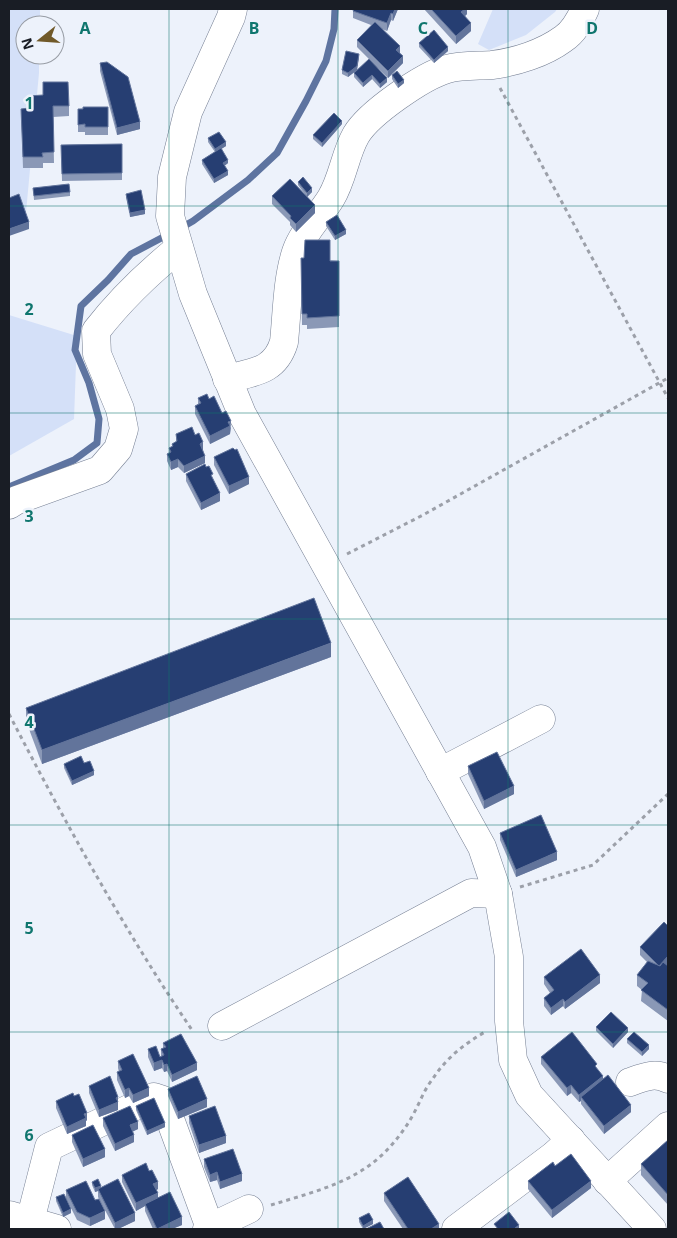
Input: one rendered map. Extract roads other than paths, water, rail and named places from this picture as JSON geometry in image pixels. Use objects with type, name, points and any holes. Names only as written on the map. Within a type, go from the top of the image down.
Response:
[{"type":"street","points":[[233,9],[188,112],[172,177],[175,233],[193,294],[226,379],[242,414],[482,847],[498,894],[508,956],[508,1021],[513,1060],[530,1095],[652,1229]]},
{"type":"street","points":[[226,379],[261,370],[276,360],[282,351],[291,271],[297,250],[339,183],[356,134],[372,116],[403,93],[436,73],[449,68],[494,64],[526,56],[564,39],[578,24],[586,9]]},
{"type":"street","points":[[9,506],[17,500],[100,470],[118,449],[124,429],[120,409],[97,354],[96,331],[119,303],[156,267],[175,233]]},
{"type":"street","points":[[440,772],[541,719]]},
{"type":"street","points":[[222,1026],[471,893],[498,894]]},
{"type":"street","points":[[630,1082],[656,1074],[668,1079]]},
{"type":"street","points":[[57,1229],[19,1218],[50,1147],[154,1097],[163,1100],[208,1228],[249,1209]]},
{"type":"street","points":[[608,1181],[668,1126]]},
{"type":"street","points":[[456,1229],[553,1156],[571,1140]]},
{"type":"waterway","points":[[179,229],[193,221],[248,180],[277,153],[326,61],[334,29],[335,9]]},
{"type":"waterway","points":[[9,487],[74,460],[97,443],[99,419],[89,383],[75,350],[81,306],[131,254],[169,234]]}]
